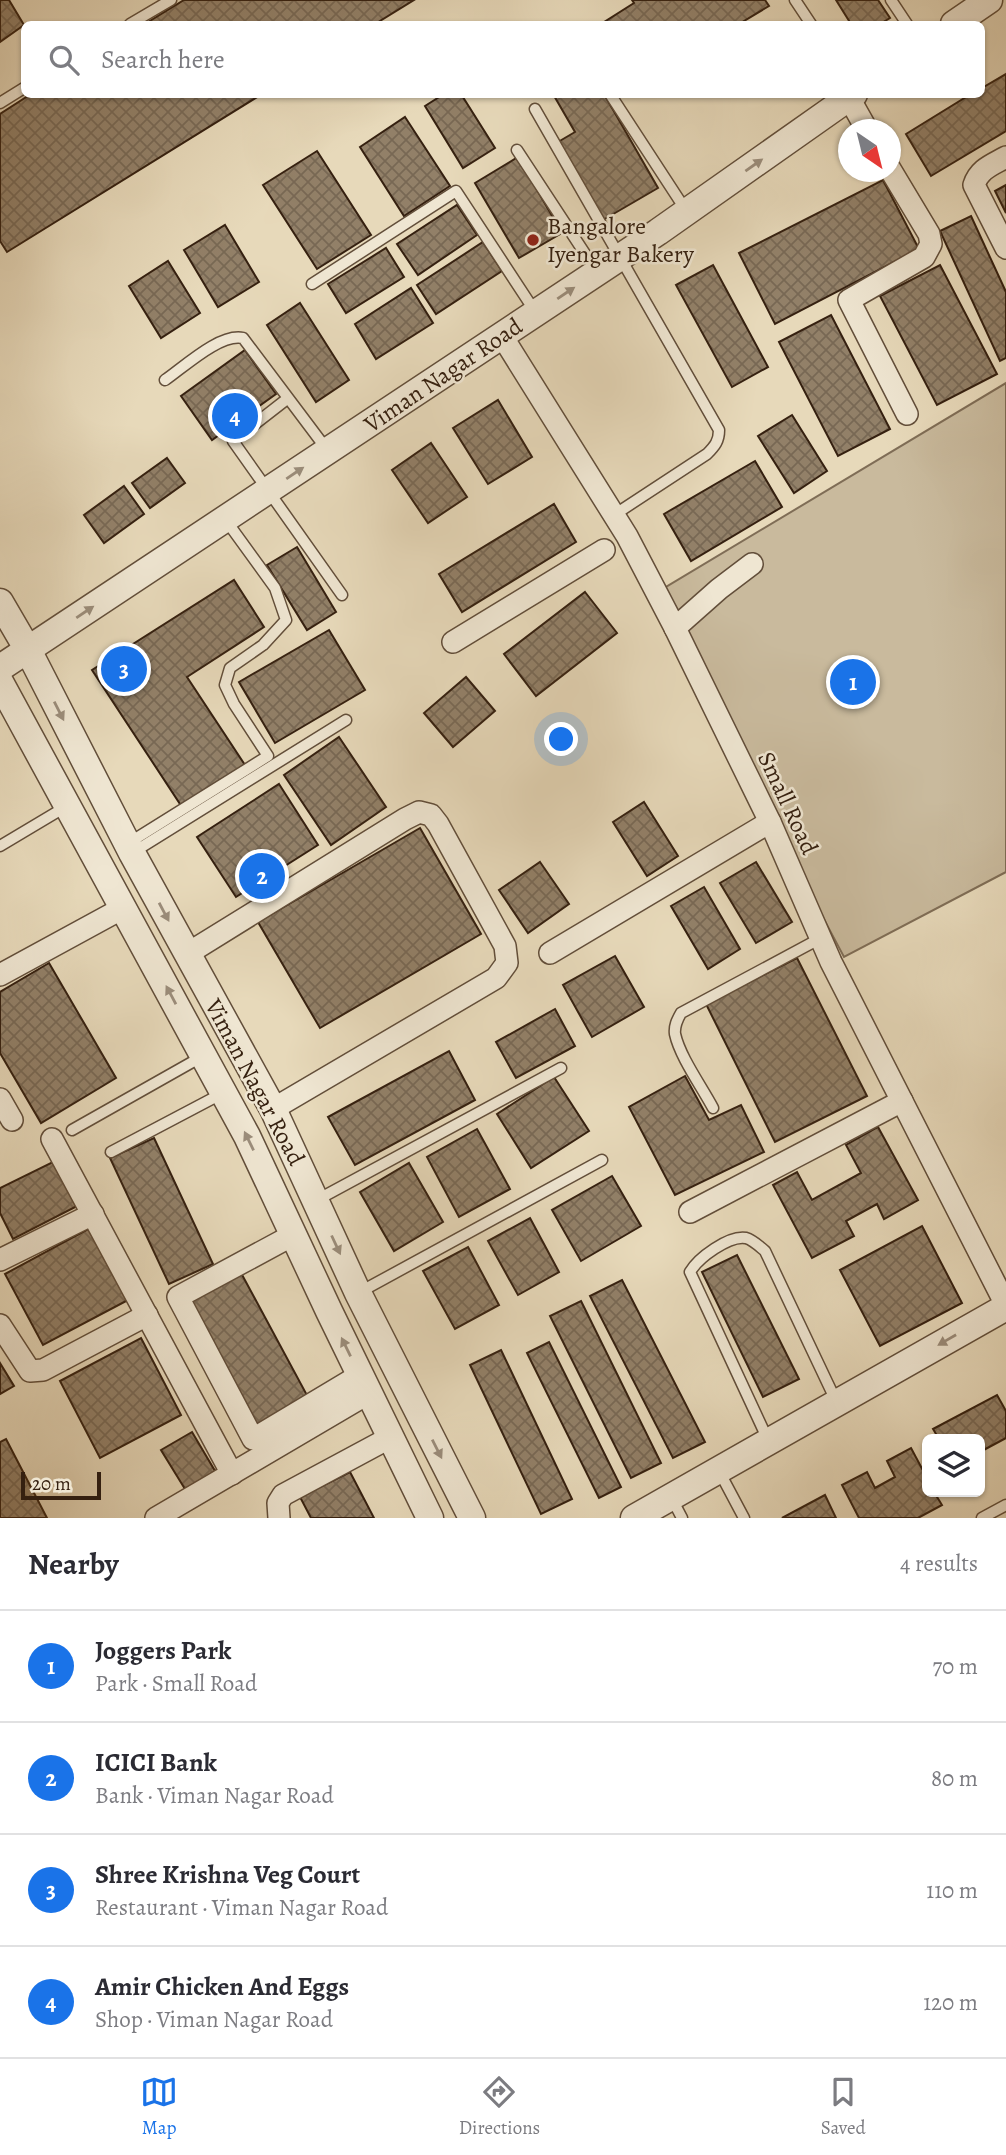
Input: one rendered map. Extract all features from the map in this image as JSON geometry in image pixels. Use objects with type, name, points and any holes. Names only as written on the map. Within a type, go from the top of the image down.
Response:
[{"type":"street","points":[[958,21],[989,0]]},
{"type":"street","name":"Viman Nagar Road","points":[[0,668],[687,212],[848,98]]},
{"type":"street","points":[[852,98],[862,119]]},
{"type":"street","points":[[1006,157],[984,169],[977,176],[974,185],[1006,248]]},
{"type":"street","points":[[899,182],[929,234],[931,244],[924,257],[849,300],[907,414]]},
{"type":"street","name":"Small Road","points":[[502,336],[627,536],[675,628],[770,822],[821,939],[1006,1306]]},
{"type":"street","points":[[453,642],[604,550]]},
{"type":"street","points":[[675,628],[752,564]]},
{"type":"street","name":"Viman Nagar Road","points":[[0,602],[28,650],[130,849],[273,1109],[358,1293],[472,1518]]},
{"type":"street","name":"Viman Nagar Road","points":[[0,682],[247,1136],[430,1518]]},
{"type":"street","points":[[187,954],[405,819],[419,813],[431,815],[438,824],[505,946],[507,963],[496,978],[273,1109]]},
{"type":"street","points":[[550,953],[770,822]]},
{"type":"street","points":[[0,975],[123,908]]},
{"type":"street","points":[[0,1099],[12,1120]]},
{"type":"street","points":[[690,1212],[902,1101]]},
{"type":"street","points":[[62,1134],[93,1214],[232,1474]]},
{"type":"street","points":[[0,1260],[93,1214]]},
{"type":"street","points":[[291,1231],[178,1297],[253,1439],[365,1384]]},
{"type":"street","points":[[634,1518],[676,1507],[719,1470],[1006,1306]]},
{"type":"street","points":[[0,1325],[30,1371],[43,1370],[147,1315]]},
{"type":"street","points":[[156,1518],[232,1474],[365,1384]]},
{"type":"street","points":[[279,1518],[278,1503],[283,1496],[391,1437]]},
{"type":"lane","points":[[135,21],[171,0]]},
{"type":"lane","points":[[795,0],[809,21]]},
{"type":"lane","points":[[891,0],[905,21]]},
{"type":"lane","points":[[0,103],[21,90]]},
{"type":"lane","points":[[613,98],[687,212]]},
{"type":"lane","points":[[535,109],[719,430],[715,447],[707,454],[614,515]]},
{"type":"lane","points":[[517,150],[597,272]]},
{"type":"lane","points":[[312,284],[456,191],[536,313]]},
{"type":"lane","points":[[164,380],[218,342],[234,336],[243,338],[328,451]]},
{"type":"lane","points":[[287,399],[233,441],[342,595]]},
{"type":"lane","points":[[130,849],[268,756],[234,704],[225,685],[230,668],[263,645],[286,620],[275,588],[225,519]]},
{"type":"lane","points":[[604,550],[627,536]]},
{"type":"lane","points":[[130,849],[346,720]]},
{"type":"lane","points":[[0,846],[67,806]]},
{"type":"lane","points":[[713,1108],[674,1032],[676,1020],[681,1013],[821,939]]},
{"type":"lane","points":[[62,1134],[203,1056]]},
{"type":"lane","points":[[316,1201],[561,1068]]},
{"type":"lane","points":[[111,1152],[223,1093]]},
{"type":"lane","points":[[358,1293],[602,1160]]},
{"type":"lane","points":[[225,1261],[291,1231]]},
{"type":"lane","points":[[768,1441],[690,1272],[704,1255],[739,1238],[748,1238],[765,1251],[837,1403]]},
{"type":"lane","points":[[719,1470],[744,1518]]},
{"type":"lane","points":[[982,1518],[1006,1505]]},
{"type":"shaded area","points":[[1006,383],[1006,872],[844,957],[745,771],[656,593]]},
{"type":"building","points":[[0,0],[9,0],[22,21],[21,27],[0,42]]},
{"type":"building","points":[[184,0],[414,0],[380,21],[150,21]]},
{"type":"building","points":[[632,0],[765,0],[769,6],[744,21],[606,21],[634,3]]},
{"type":"building","points":[[836,0],[878,0],[890,18],[885,21],[849,21]]},
{"type":"building","points":[[1006,74],[1006,131],[931,176],[906,134],[964,98],[985,98],[985,86]]},
{"type":"building","points":[[25,98],[256,98],[7,252],[0,241],[0,114]]},
{"type":"building","points":[[438,98],[464,98],[495,148],[463,168],[425,106]]},
{"type":"building","points":[[555,98],[606,98],[658,188],[603,220],[558,142],[575,132]]},
{"type":"building","points":[[405,117],[450,186],[404,216],[360,147]]},
{"type":"building","points":[[317,151],[371,235],[317,269],[263,185]]},
{"type":"building","points":[[518,157],[562,233],[519,258],[475,183]]},
{"type":"building","points":[[879,182],[884,182],[919,249],[775,324],[739,253]]},
{"type":"building","points":[[1006,185],[1006,213],[995,191]]},
{"type":"building","points":[[457,205],[477,235],[418,275],[397,244]]},
{"type":"building","points":[[971,216],[1006,292],[1006,358],[1000,361],[940,231]]},
{"type":"building","points":[[225,225],[259,282],[218,307],[184,250]]},
{"type":"building","points":[[483,242],[502,271],[436,314],[417,285]]},
{"type":"building","points":[[386,248],[404,277],[346,313],[328,284]]},
{"type":"building","points":[[168,261],[200,313],[161,338],[129,286]]},
{"type":"building","points":[[713,265],[768,367],[732,387],[676,285]]},
{"type":"building","points":[[940,265],[997,374],[937,405],[880,296]]},
{"type":"building","points":[[411,288],[433,323],[376,359],[355,324]]},
{"type":"building","points":[[300,303],[349,380],[316,402],[267,325]]},
{"type":"building","points":[[831,315],[890,429],[838,456],[779,342]]},
{"type":"building","points":[[245,350],[276,394],[212,440],[181,396]]},
{"type":"building","points":[[498,400],[532,457],[488,484],[453,428]]},
{"type":"building","points":[[792,415],[827,471],[794,493],[758,436]]},
{"type":"building","points":[[431,443],[467,497],[428,523],[392,470]]},
{"type":"building","points":[[167,458],[185,483],[150,508],[132,483]]},
{"type":"building","points":[[755,461],[782,507],[691,561],[664,514]]},
{"type":"building","points":[[124,486],[144,514],[104,543],[84,515]]},
{"type":"building","points":[[554,504],[576,542],[462,612],[439,574]]},
{"type":"building","points":[[297,547],[336,612],[307,630],[267,565]]},
{"type":"building","points":[[234,580],[264,627],[187,677],[245,765],[182,807],[92,670]]},
{"type":"building","points":[[585,592],[617,633],[536,696],[504,654]]},
{"type":"building","points":[[329,630],[365,690],[275,743],[239,682]]},
{"type":"building","points":[[466,677],[495,711],[453,747],[424,713]]},
{"type":"building","points":[[339,737],[386,807],[331,845],[284,775]]},
{"type":"building","points":[[279,784],[318,845],[236,897],[197,837]]},
{"type":"building","points":[[644,802],[678,856],[647,876],[613,822]]},
{"type":"building","points":[[420,828],[481,934],[320,1028],[258,922]]},
{"type":"building","points":[[540,862],[569,904],[528,933],[499,890]]},
{"type":"building","points":[[756,862],[792,922],[756,943],[720,883]]},
{"type":"building","points":[[704,887],[740,949],[708,969],[671,906]]},
{"type":"building","points":[[615,956],[644,1007],[592,1037],[563,985]]},
{"type":"building","points":[[797,958],[867,1096],[775,1142],[706,1004]]},
{"type":"building","points":[[49,963],[116,1078],[41,1123],[0,1053],[0,992]]},
{"type":"building","points":[[555,1009],[575,1046],[516,1078],[496,1042]]},
{"type":"building","points":[[449,1051],[475,1100],[355,1165],[328,1117]]},
{"type":"building","points":[[685,1076],[709,1120],[741,1105],[764,1152],[675,1195],[629,1107]]},
{"type":"building","points":[[554,1077],[589,1131],[531,1168],[497,1114]]},
{"type":"building","points":[[878,1127],[918,1200],[884,1219],[877,1204],[846,1221],[854,1236],[812,1258],[773,1185],[797,1172],[812,1200],[861,1173],[846,1145]]},
{"type":"building","points":[[477,1129],[510,1189],[459,1217],[427,1157]]},
{"type":"building","points":[[154,1138],[213,1264],[169,1284],[110,1158]]},
{"type":"building","points":[[61,1158],[83,1203],[13,1239],[0,1213],[0,1188]]},
{"type":"building","points":[[409,1163],[443,1222],[394,1251],[360,1192]]},
{"type":"building","points":[[612,1176],[641,1226],[581,1261],[552,1210]]},
{"type":"building","points":[[530,1218],[559,1272],[518,1295],[488,1241]]},
{"type":"building","points":[[922,1226],[962,1303],[880,1346],[840,1270]]},
{"type":"building","points":[[90,1228],[128,1300],[43,1345],[5,1274]]},
{"type":"building","points":[[468,1247],[499,1305],[455,1329],[423,1271]]},
{"type":"building","points":[[737,1255],[799,1379],[763,1397],[702,1272]]},
{"type":"building","points":[[240,1271],[309,1399],[255,1429],[186,1301]]},
{"type":"building","points":[[622,1280],[705,1442],[673,1458],[590,1296]]},
{"type":"building","points":[[581,1301],[661,1463],[631,1478],[550,1316]]},
{"type":"building","points":[[141,1338],[181,1415],[100,1458],[60,1381]]},
{"type":"building","points":[[549,1342],[621,1487],[599,1498],[527,1353]]},
{"type":"building","points":[[501,1350],[572,1499],[541,1514],[470,1365]]},
{"type":"building","points":[[0,1363],[14,1386],[0,1394]]},
{"type":"building","points":[[997,1395],[1006,1411],[1006,1438],[985,1449],[985,1434],[936,1434],[933,1429]]},
{"type":"building","points":[[192,1432],[218,1476],[188,1494],[161,1450]]},
{"type":"building","points":[[6,1439],[47,1518],[0,1518],[0,1442]]},
{"type":"building","points":[[911,1448],[922,1469],[922,1497],[937,1497],[942,1505],[918,1518],[859,1518],[842,1485],[867,1472],[875,1488],[895,1477],[887,1461]]},
{"type":"building","points":[[350,1472],[374,1518],[311,1518],[300,1497]]},
{"type":"building","points":[[825,1495],[836,1518],[782,1518]]},
{"type":"place","name":"Bangalore Iyengar Bakery","points":[[533,240]]},
{"type":"place","name":"Amir Chicken And Eggs","points":[[235,416]]},
{"type":"place","name":"Shree Krishna Veg Court","points":[[124,669]]},
{"type":"place","name":"Joggers Park","points":[[853,682]]},
{"type":"place","name":"ICICI Bank","points":[[262,876]]}]
